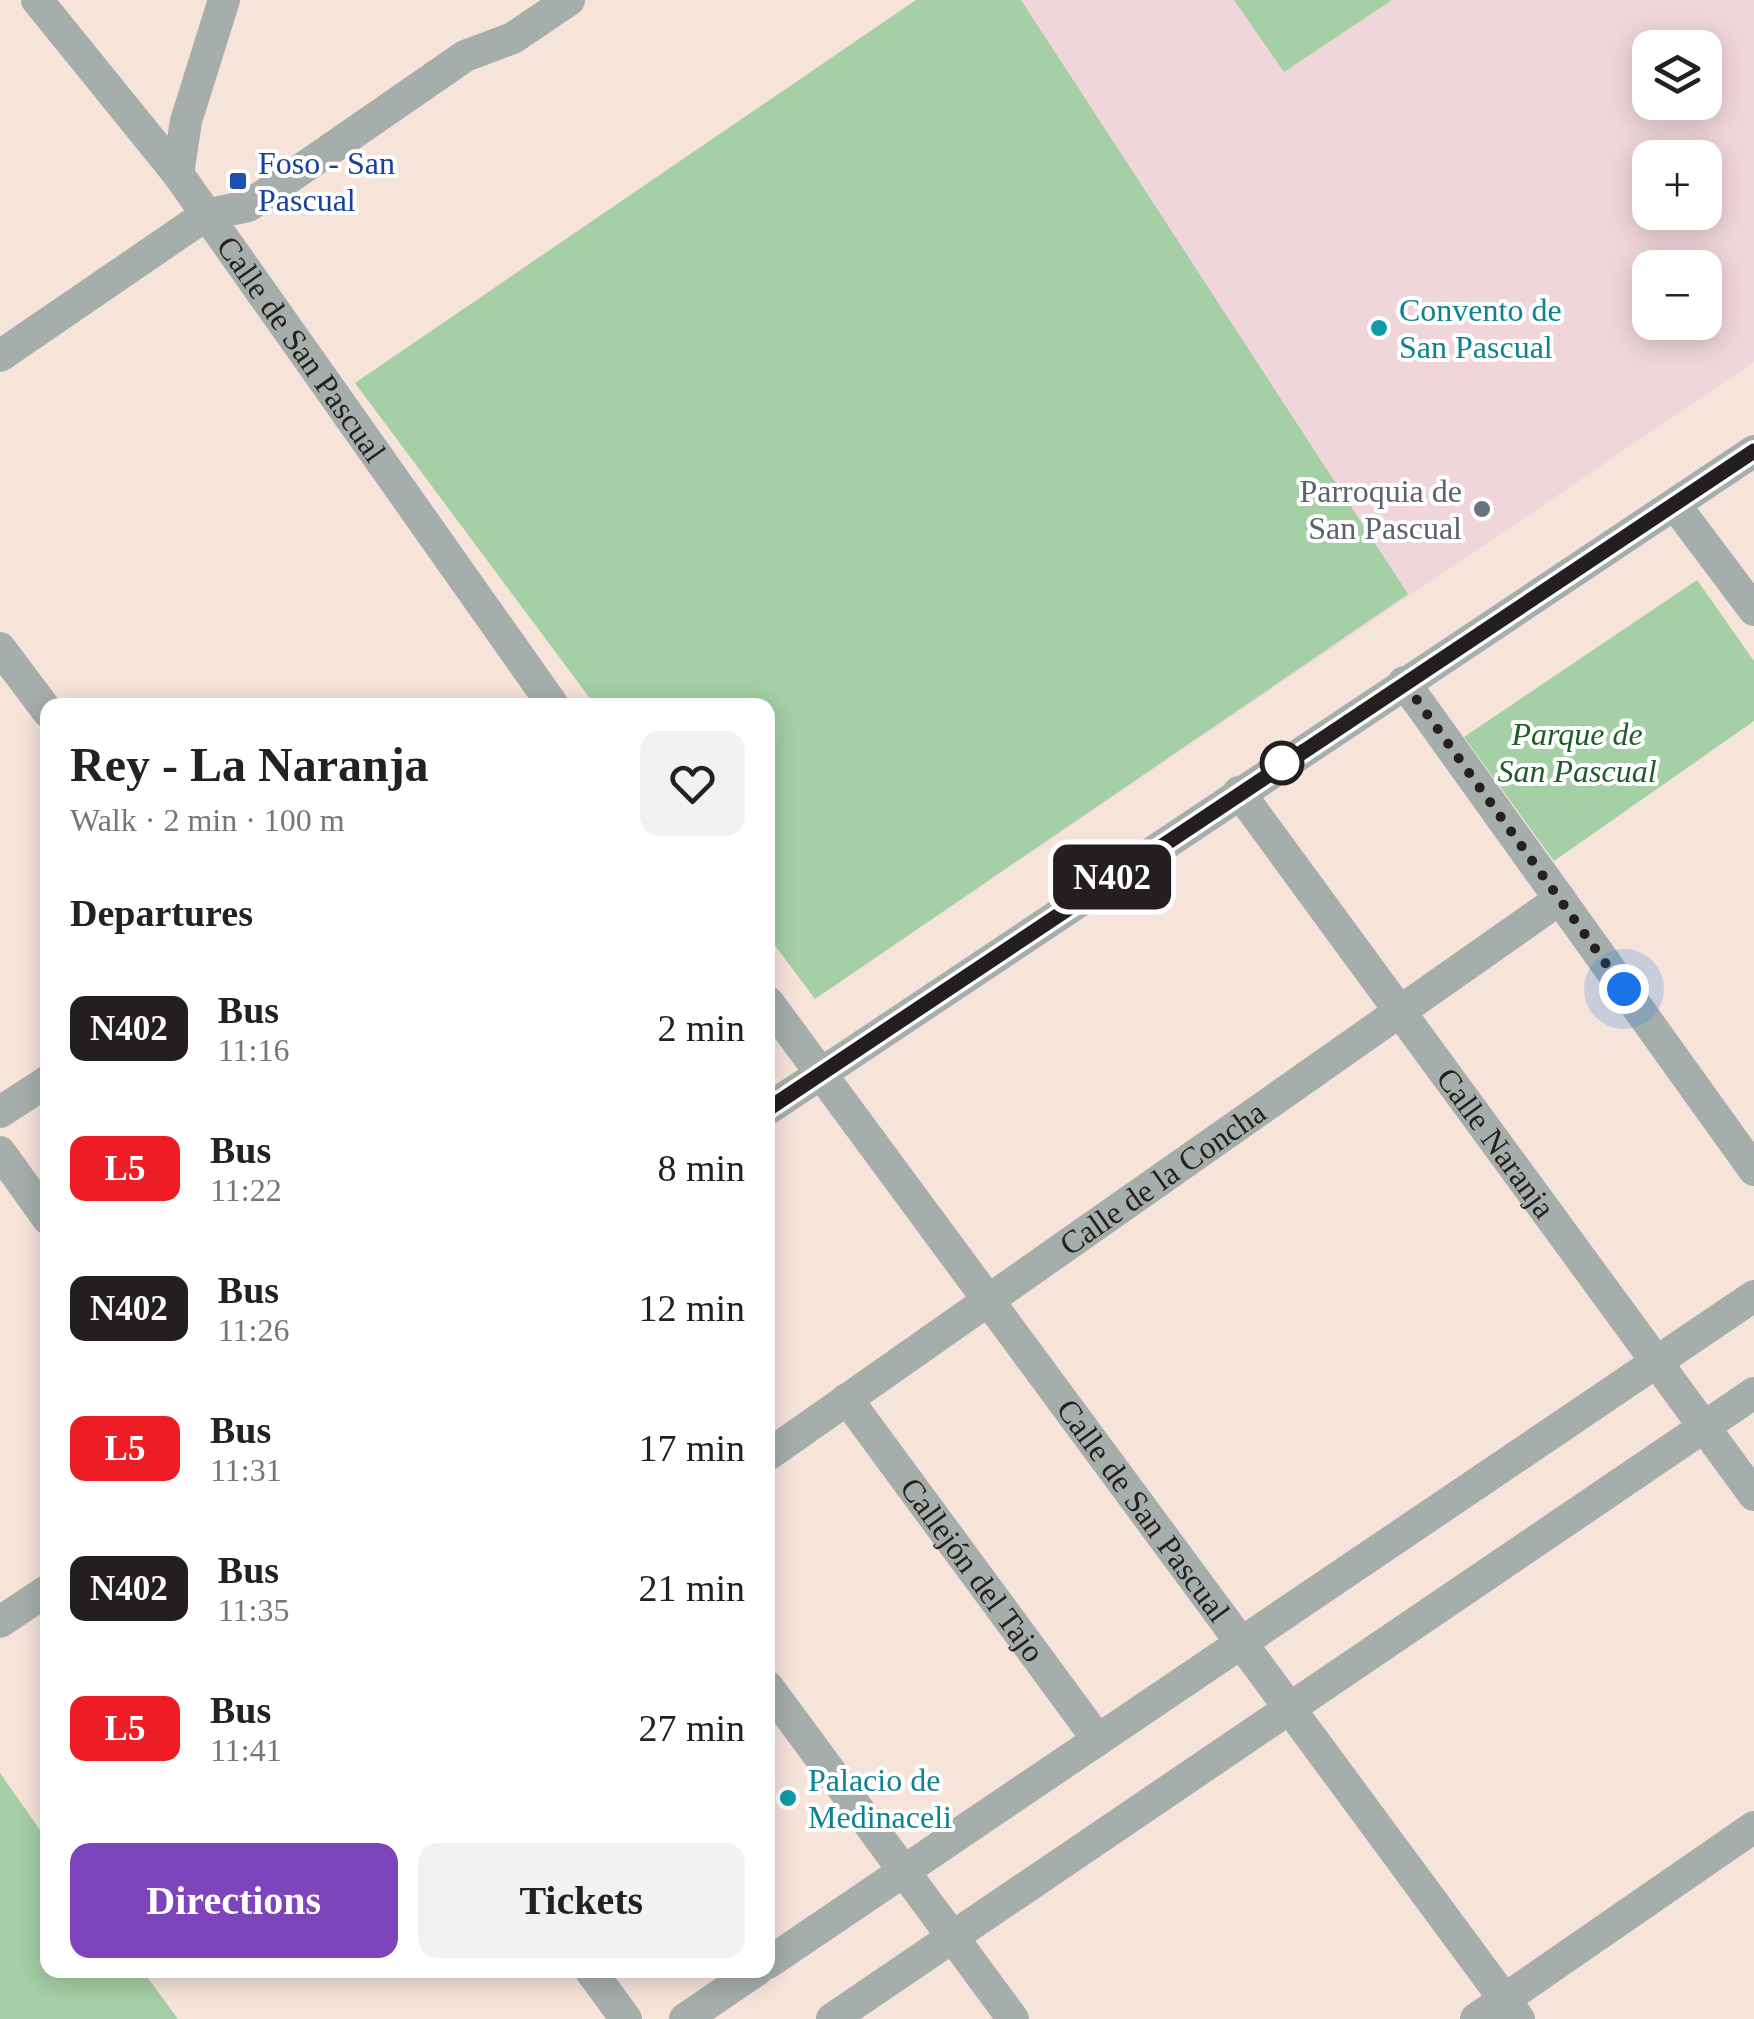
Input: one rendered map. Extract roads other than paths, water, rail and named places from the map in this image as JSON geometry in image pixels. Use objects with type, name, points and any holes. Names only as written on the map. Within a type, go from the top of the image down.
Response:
[{"type":"street","name":"Calle de San Pascual","points":[[38,0],[178,174],[548,698]]},
{"type":"street","points":[[178,174],[186,121],[224,0]]},
{"type":"street","points":[[0,356],[206,215],[248,206],[465,56],[513,38],[569,0]]},
{"type":"street","points":[[775,1104],[1754,451]]},
{"type":"street","points":[[1675,504],[1754,610]]},
{"type":"street","points":[[0,648],[40,701]]},
{"type":"street","points":[[1404,682],[1754,1170]]},
{"type":"street","name":"Calle Naranja","points":[[1239,792],[1754,1496]]},
{"type":"street","name":"Calle de la Concha","points":[[775,1450],[1560,899]]},
{"type":"street","name":"Calle de San Pascual","points":[[775,1012],[1512,2009]]},
{"type":"street","points":[[0,1112],[40,1086]]},
{"type":"street","points":[[0,1152],[40,1208]]},
{"type":"street","points":[[775,1958],[1754,1296]]},
{"type":"street","points":[[832,2019],[1754,1393]]},
{"type":"street","name":"Callejón del Tajo","points":[[847,1400],[1098,1740]]},
{"type":"street","points":[[0,1622],[40,1595]]},
{"type":"street","points":[[775,1696],[1013,2019]]},
{"type":"street","points":[[1476,2019],[1512,2009],[1754,1827]]},
{"type":"street","points":[[596,1978],[626,2019]]},
{"type":"street","points":[[685,2019],[746,1978]]},
{"type":"place","name":"Foso - San Pascual","points":[[238,181]]},
{"type":"place","name":"Convento de San Pascual","points":[[1379,328]]},
{"type":"place","name":"Parroquia de San Pascual","points":[[1482,509]]},
{"type":"place","name":"Palacio de Medinaceli","points":[[788,1798]]},
{"type":"park label","name":"Parque de San Pascual","points":[[1577,752]]}]
